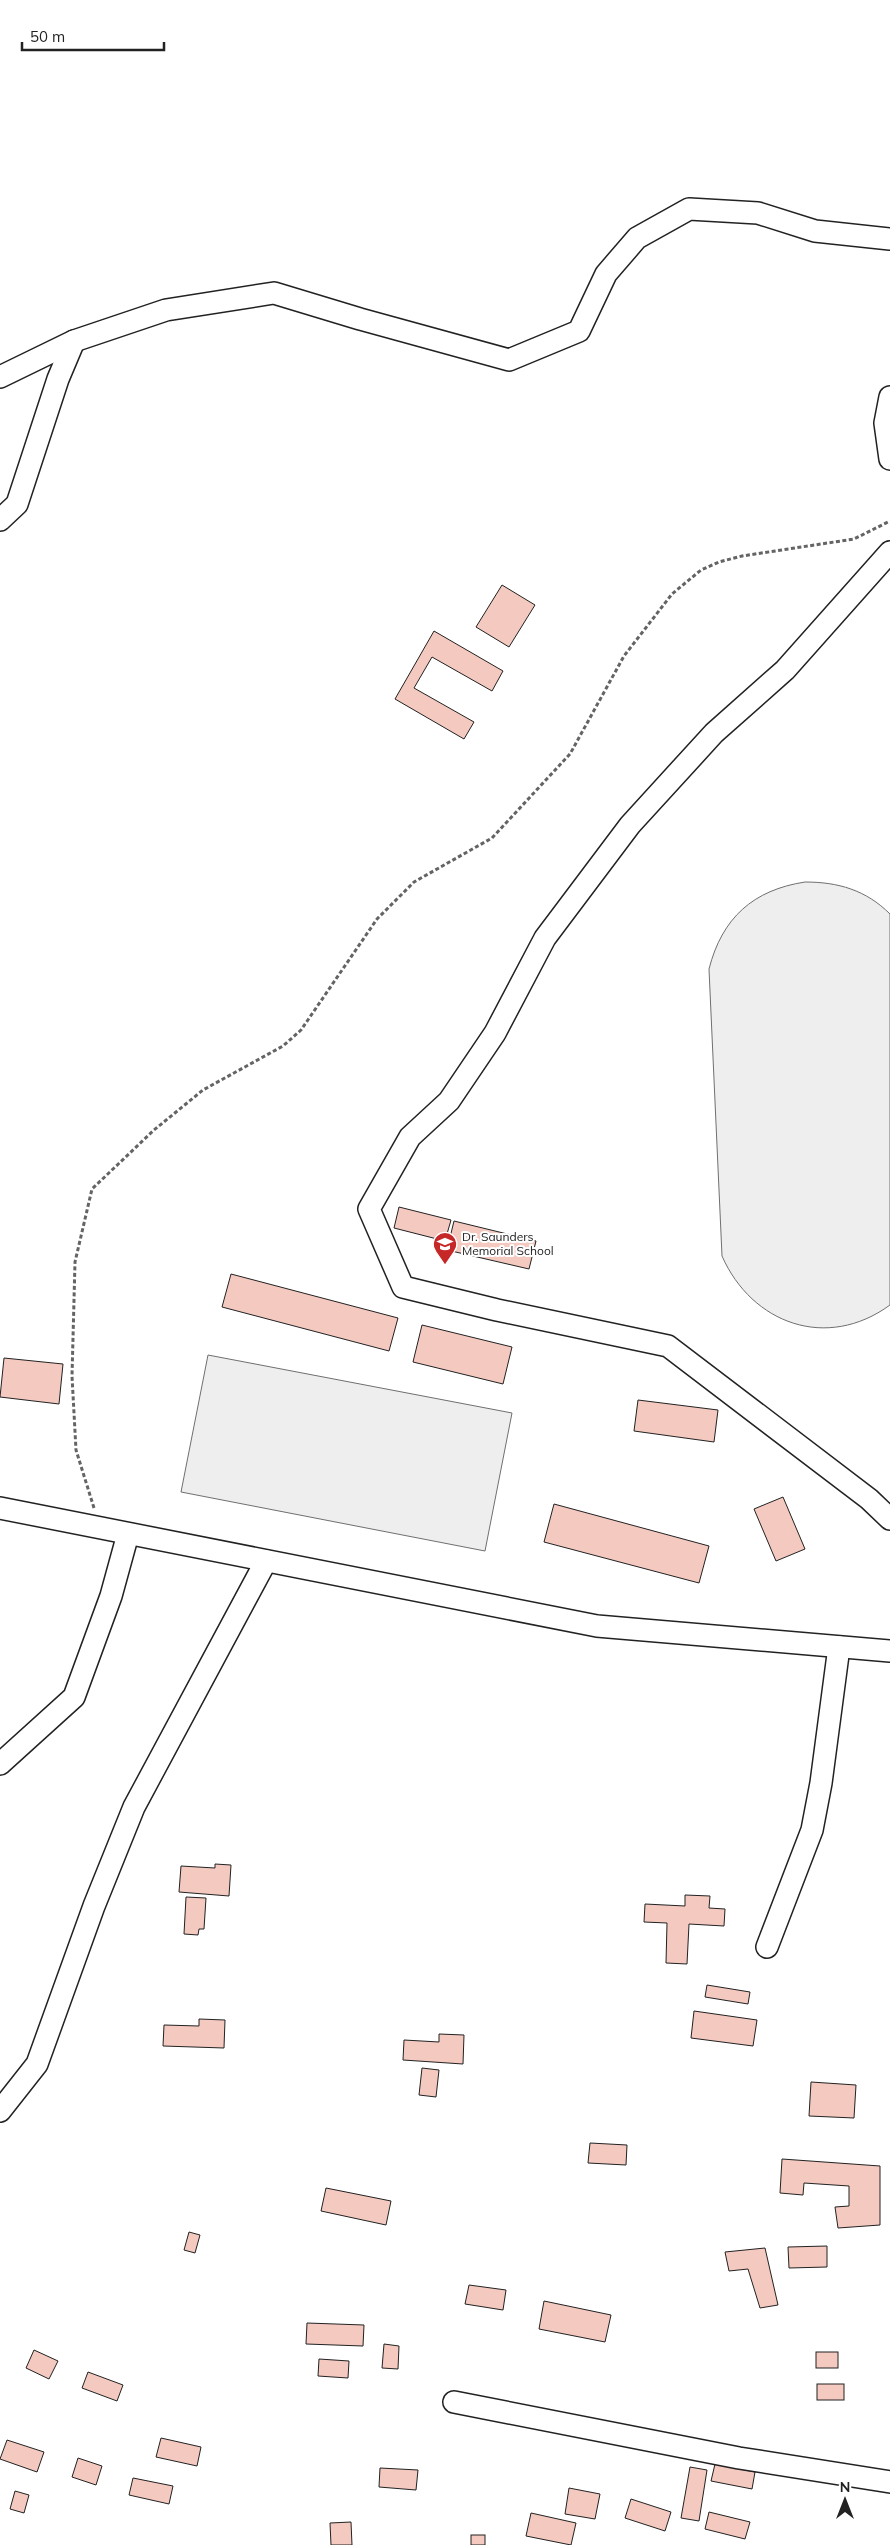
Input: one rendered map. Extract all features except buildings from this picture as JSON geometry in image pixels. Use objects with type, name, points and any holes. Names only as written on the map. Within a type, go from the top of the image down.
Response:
[{"type":"street","points":[[0,377],[74,341],[166,310],[274,293],[509,360],[579,331],[606,274],[637,238],[689,209],[758,213],[815,231],[890,239]]},
{"type":"street","points":[[0,520],[17,504],[58,379],[74,341]]},
{"type":"street","points":[[890,397],[886,423],[890,459]]},
{"type":"street","points":[[890,552],[785,670],[714,733],[630,825],[545,938],[495,1034],[449,1101],[410,1137],[368,1209],[403,1287],[497,1310],[668,1346],[869,1499],[890,1519]]},
{"type":"street","points":[[0,1508],[597,1626],[890,1652]]},
{"type":"street","points":[[0,1764],[74,1697],[111,1596],[128,1534]]},
{"type":"street","points":[[0,2111],[37,2064],[94,1906],[134,1807],[266,1561]]},
{"type":"street","points":[[766,1947],[812,1830],[821,1783],[839,1646]]},
{"type":"street","points":[[454,2402],[739,2458],[890,2482]]},
{"type":"path","points":[[100,1528],[76,1450],[72,1376],[75,1262],[92,1189],[154,1130],[203,1090],[283,1046],[301,1030],[377,919],[414,882],[492,838],[570,754],[624,656],[672,594],[701,570],[719,562],[742,556],[854,539],[890,521]]},
{"type":"shaded area","points":[[805,882],[817,882],[851,889],[871,899],[890,914],[890,1305],[866,1319],[841,1326],[817,1328],[794,1323],[772,1314],[752,1299],[735,1280],[722,1256],[709,969],[722,935],[742,909],[770,892]]},
{"type":"shaded area","points":[[208,1355],[512,1413],[485,1551],[181,1492]]},
{"type":"place","name":"Dr. Saunders Memorial School","points":[[445,1265]]}]
